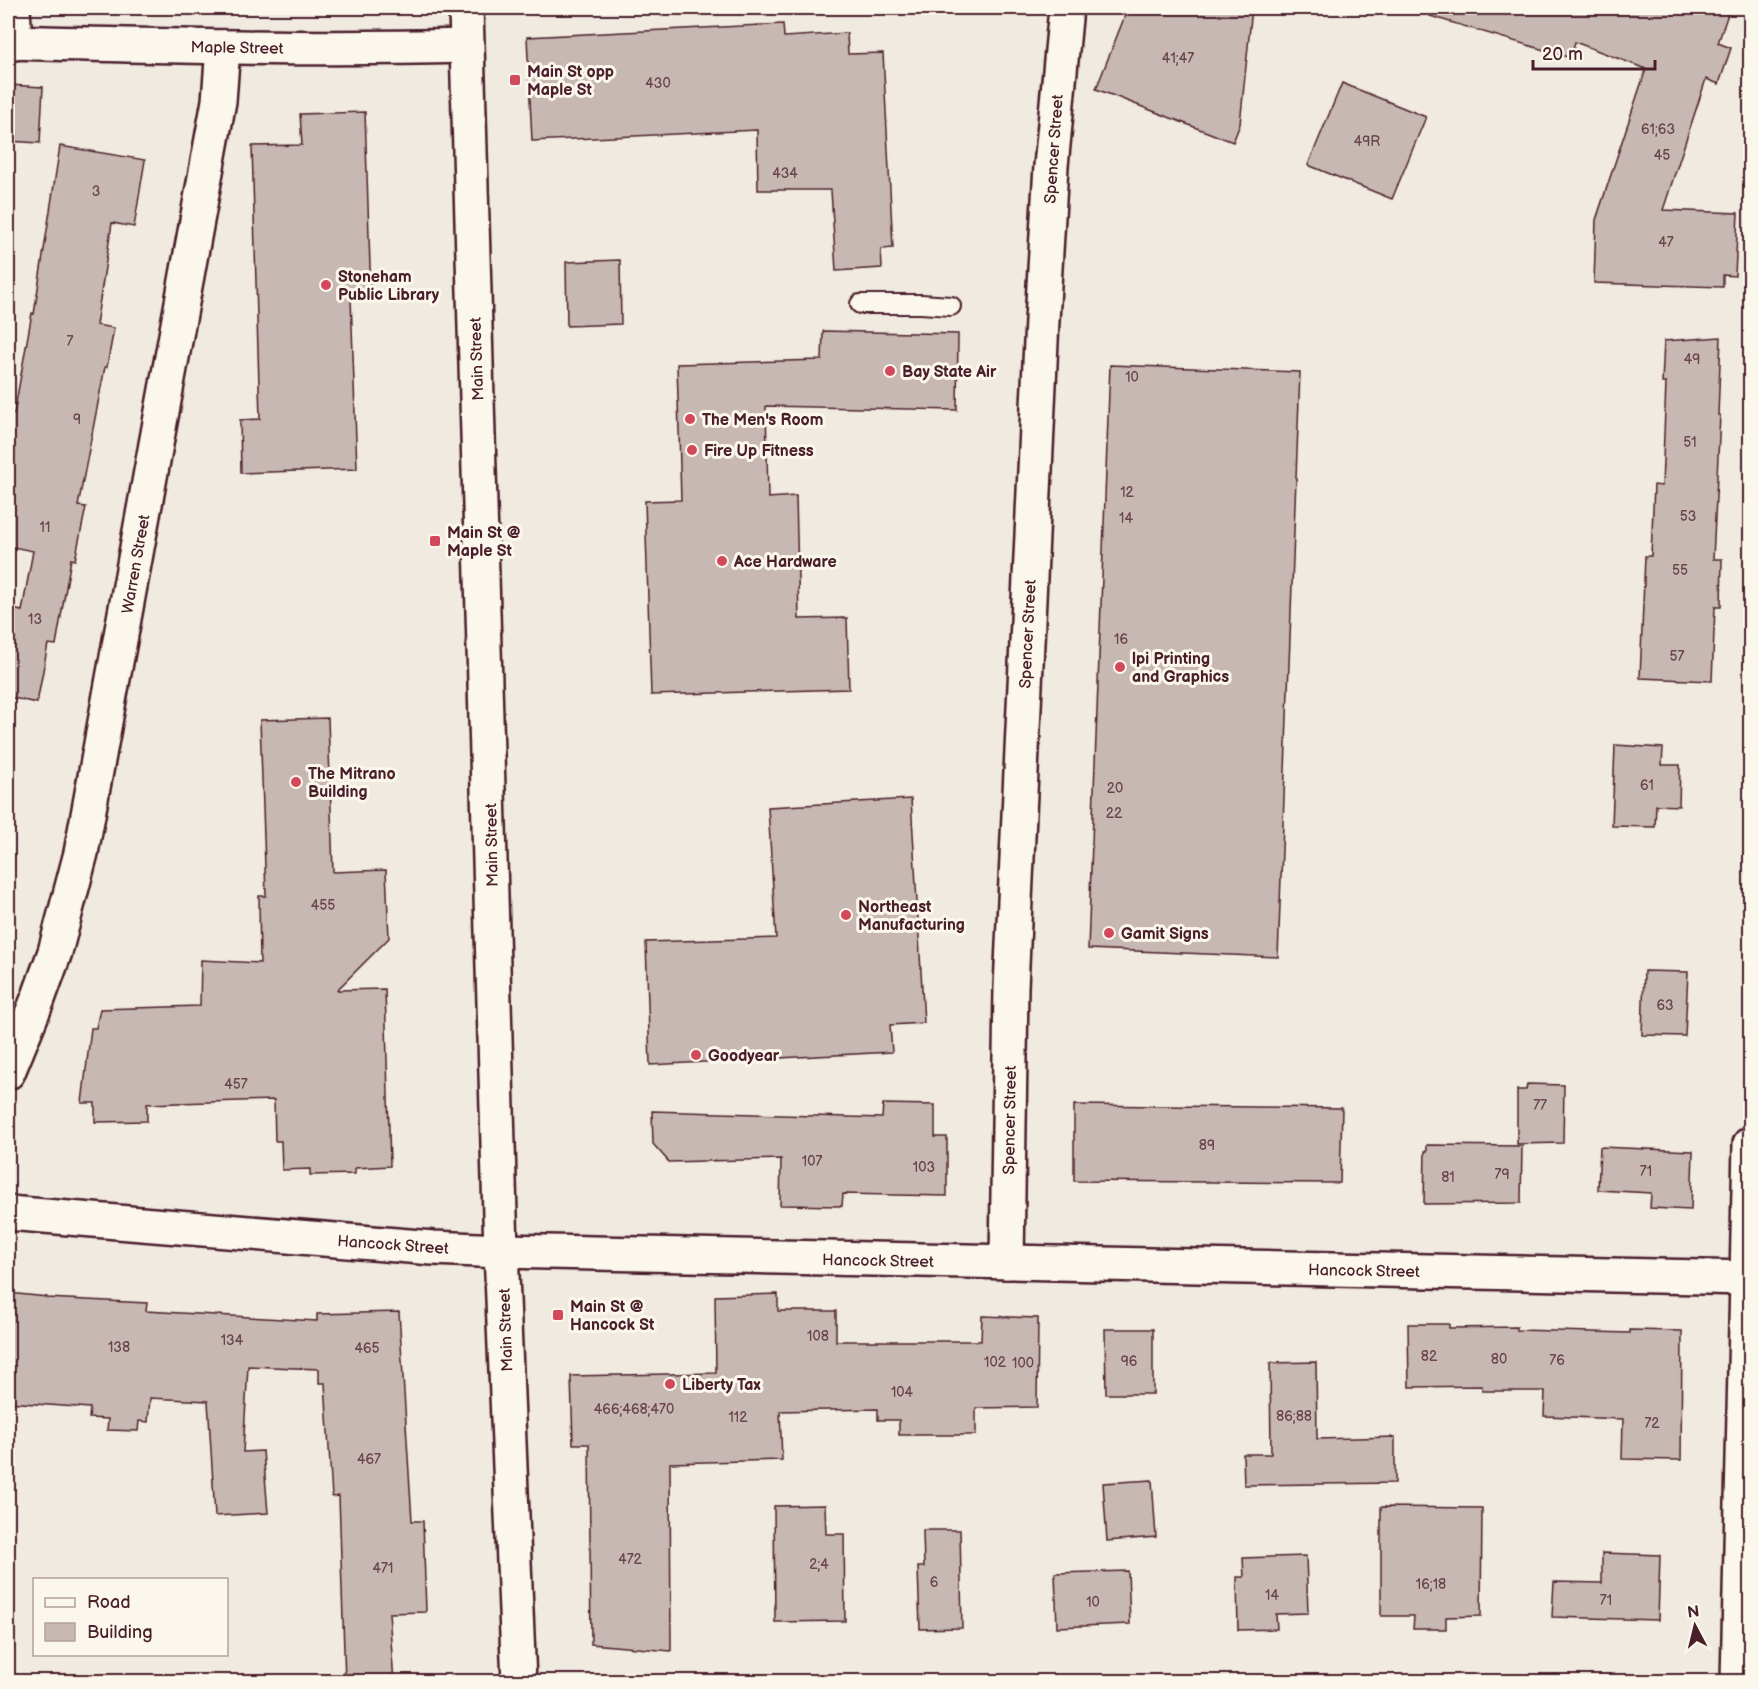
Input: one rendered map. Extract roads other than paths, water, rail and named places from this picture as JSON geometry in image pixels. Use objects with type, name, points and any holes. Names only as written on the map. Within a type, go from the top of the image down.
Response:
[{"type":"street","points":[[11,42],[13,8]]},
{"type":"street","name":"Main Street","points":[[466,8],[501,1251],[519,1682]]},
{"type":"street","name":"Spencer Street","points":[[1007,1262],[1011,987],[1041,332],[1052,156],[1066,8]]},
{"type":"street","name":"Maple Street","points":[[11,42],[223,47],[397,48],[466,45]]},
{"type":"street","name":"Warren Street","points":[[8,1072],[55,952],[81,853],[219,101],[223,47]]},
{"type":"street","points":[[1738,1682],[1750,1144]]},
{"type":"street","name":"Hancock Street","points":[[8,1213],[433,1248],[501,1251],[1748,1278]]},
{"type":"lane","points":[[860,304],[921,303],[951,306]]},
{"type":"place","name":"Main St opp Maple St","points":[[515,80]]},
{"type":"place","name":"Stoneham Public Library","points":[[326,285]]},
{"type":"place","name":"Bay State Air","points":[[890,371]]},
{"type":"place","name":"The Men's Room","points":[[690,419]]},
{"type":"place","name":"Fire Up Fitness","points":[[692,450]]},
{"type":"place","name":"Main St @ Maple St","points":[[435,541]]},
{"type":"place","name":"Ace Hardware","points":[[722,561]]},
{"type":"place","name":"lpi Printing and Graphics","points":[[1120,667]]},
{"type":"place","name":"The Mitrano Building","points":[[296,782]]},
{"type":"place","name":"Northeast Manufacturing","points":[[846,915]]},
{"type":"place","name":"Gamit Signs","points":[[1109,933]]},
{"type":"place","name":"Goodyear","points":[[696,1055]]},
{"type":"place","name":"Main St @ Hancock St","points":[[558,1315]]},
{"type":"place","name":"Liberty Tax","points":[[670,1384]]}]
